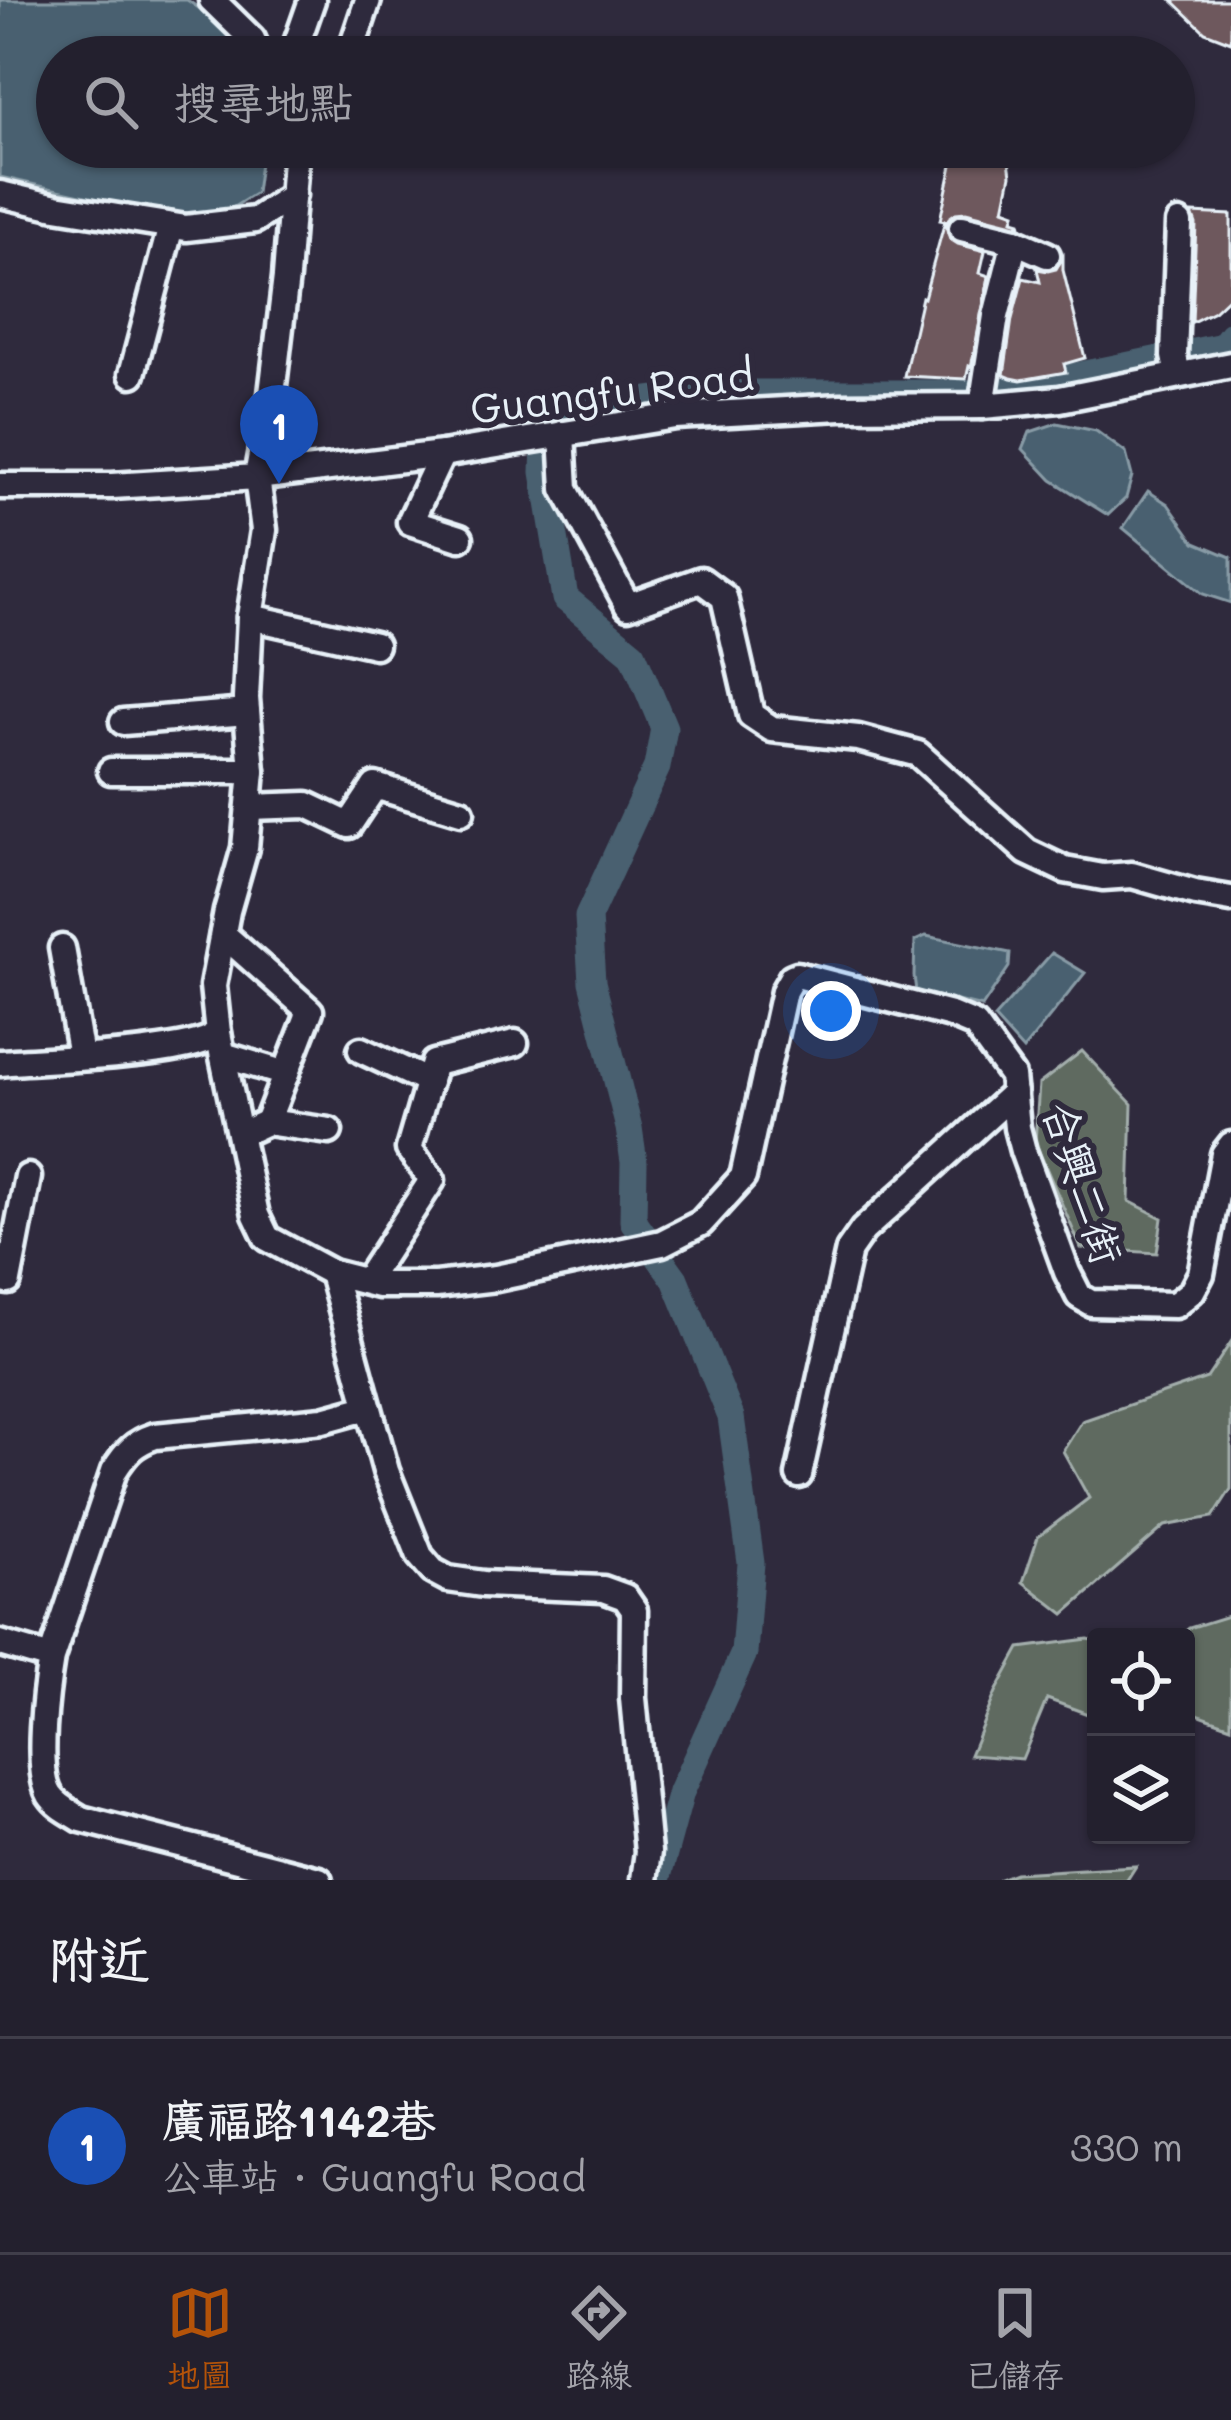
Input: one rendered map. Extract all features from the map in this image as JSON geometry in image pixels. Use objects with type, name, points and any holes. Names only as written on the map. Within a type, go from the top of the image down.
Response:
[{"type":"street","points":[[212,0],[248,36]]},
{"type":"street","points":[[299,36],[312,0]]},
{"type":"street","points":[[356,36],[368,0]]},
{"type":"street","points":[[295,168],[272,394],[256,477],[264,530],[250,616],[247,712],[252,771],[245,848],[213,986],[220,1044],[256,1215],[267,1238],[332,1273],[366,1282],[432,1180],[409,1149],[434,1063],[515,1042]]},
{"type":"street","points":[[3,199],[186,228],[255,220],[293,195]]},
{"type":"street","points":[[1178,375],[1174,356],[1179,223]]},
{"type":"street","points":[[132,374],[171,226]]},
{"type":"street","points":[[962,228],[1015,241],[1047,256]]},
{"type":"street","points":[[983,398],[996,316],[1015,241]]},
{"type":"street","name":"Guangfu Road","points":[[0,486],[112,486],[256,477],[442,454],[675,416],[983,398],[1060,399],[1231,364]]},
{"type":"street","points":[[562,434],[565,489],[628,606],[701,580],[724,597],[751,715],[772,729],[858,738],[918,754],[1027,852],[1065,870],[1103,877],[1132,874],[1231,899]]},
{"type":"street","points":[[442,454],[410,522],[460,538]]},
{"type":"street","points":[[250,616],[376,645]]},
{"type":"street","points":[[123,722],[247,712]]},
{"type":"street","points":[[111,772],[252,771]]},
{"type":"street","points":[[249,807],[307,805],[349,825],[375,786],[460,812]]},
{"type":"street","points":[[223,934],[310,1011],[267,1122]]},
{"type":"street","points":[[62,948],[81,1056]]},
{"type":"street","name":"合興二街","points":[[366,1282],[417,1285],[476,1280],[652,1246],[701,1223],[743,1178],[784,991],[797,975],[975,1024],[1012,1076],[1023,1151],[1067,1272],[1079,1296],[1091,1303],[1175,1304],[1192,1291],[1201,1274],[1224,1154],[1231,1145]]},
{"type":"street","points":[[0,1063],[178,1048],[209,1041],[286,1074]]},
{"type":"street","points":[[361,1050],[429,1082]]},
{"type":"street","points":[[800,1474],[849,1250],[863,1230],[1014,1093]]},
{"type":"street","points":[[239,1135],[267,1122],[329,1131]]},
{"type":"street","points":[[0,1279],[8,1281],[28,1177]]},
{"type":"street","points":[[332,1273],[386,1471],[420,1556],[433,1571],[448,1579],[483,1584],[603,1589],[625,1597],[634,1610],[633,1698],[648,1852],[644,1880]]},
{"type":"street","points":[[320,1880],[81,1819],[60,1806],[49,1794],[42,1773],[46,1686],[51,1658],[114,1471],[136,1442],[155,1436],[323,1420],[367,1408]]},
{"type":"street","points":[[0,1642],[51,1658]]},
{"type":"green space","points":[[1082,1051],[1132,1104],[1129,1201],[1162,1218],[1157,1253],[1081,1248],[1035,1142],[1039,1084]]},
{"type":"green space","points":[[1231,1342],[1231,1489],[1213,1517],[1165,1526],[1064,1614],[1023,1582],[1038,1537],[1089,1498],[1063,1451],[1082,1421],[1207,1378]]},
{"type":"green space","points":[[1231,1615],[1231,1726],[1195,1713],[1195,1628],[1189,1628]]},
{"type":"green space","points":[[1087,1639],[1087,1714],[1047,1699],[1022,1759],[970,1755],[996,1692],[1020,1648]]},
{"type":"green space","points":[[1136,1866],[1127,1880],[998,1880],[1015,1873]]},
{"type":"water","points":[[0,0],[187,0],[236,36],[36,36],[36,168],[259,168],[256,193],[224,213],[170,215],[0,177]]},
{"type":"water","points":[[1057,423],[1096,431],[1126,453],[1132,476],[1126,498],[1108,515],[1052,480],[1023,449],[1030,432]]},
{"type":"water","points":[[1148,491],[1168,504],[1195,542],[1231,557],[1231,603],[1203,594],[1123,528]]},
{"type":"water","points":[[926,936],[1010,953],[1009,967],[982,1007],[916,991],[915,941]]},
{"type":"water","points":[[1052,953],[1085,973],[1023,1050],[994,1018]]},
{"type":"building","points":[[1172,0],[1231,0],[1231,42],[1205,32]]},
{"type":"building","points":[[951,168],[1010,168],[1004,209],[1015,213],[1013,220],[1021,226],[966,212],[956,213],[946,225],[950,239],[985,251],[980,273],[989,276],[966,379],[904,376],[945,221],[940,220]]},
{"type":"building","points":[[1192,213],[1231,215],[1231,295],[1192,322],[1196,224]]},
{"type":"building","points":[[1063,257],[1085,358],[1064,364],[1066,372],[1021,380],[1004,375],[1023,278],[1040,282],[1037,269],[1056,269]]},
{"type":"waterway","points":[[657,1880],[681,1792],[744,1653],[751,1563],[731,1417],[675,1279],[633,1221],[629,1128],[592,982],[588,917],[657,767],[664,728],[633,654],[565,598],[544,472],[546,414],[701,393],[994,393],[1223,346],[1231,335]]},
{"type":"place","name":"廣福路1142巷","points":[[279,484]]}]
